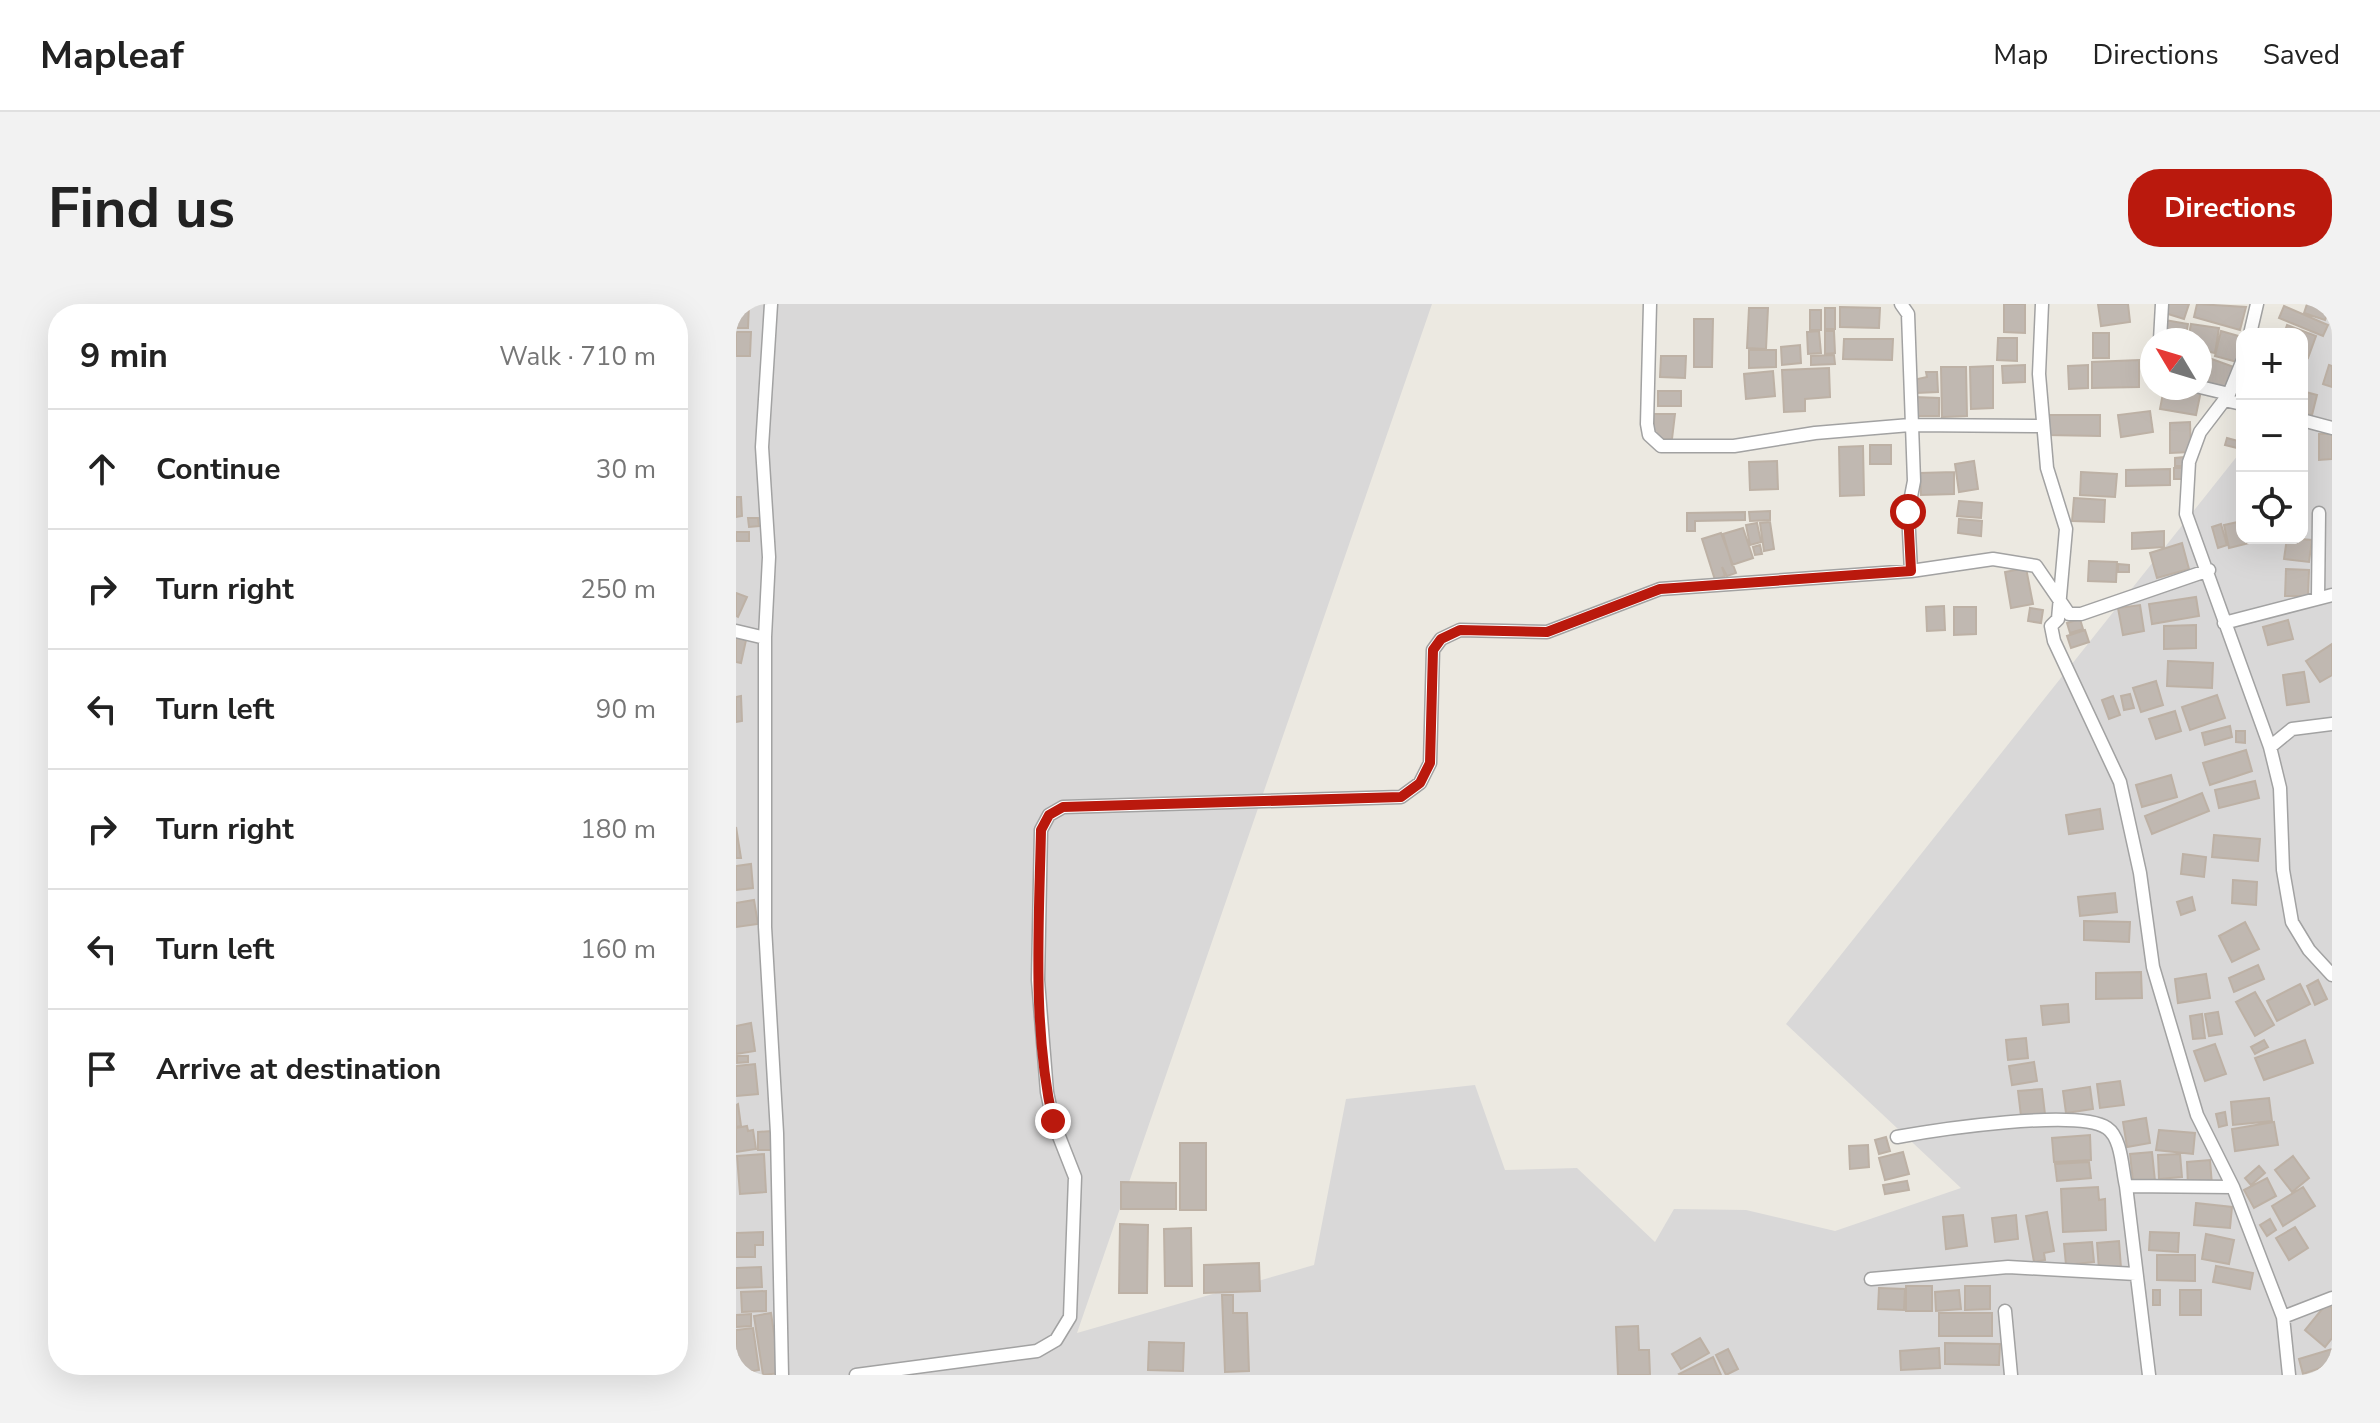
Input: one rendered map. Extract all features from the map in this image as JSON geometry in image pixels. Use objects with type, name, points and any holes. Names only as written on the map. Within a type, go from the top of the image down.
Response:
[{"type":"street","points":[[771,304],[762,447],[769,557],[765,638],[765,927],[777,1133],[782,1375]]},
{"type":"street","points":[[1650,304],[1647,424],[1653,442],[1661,446],[1734,446],[1815,433],[1910,425],[2043,426]]},
{"type":"street","points":[[1901,304],[1908,314],[1914,481],[1908,512],[1911,571]]},
{"type":"street","points":[[2042,304],[2039,374],[2047,468],[2066,529],[2058,597]]},
{"type":"street","points":[[2161,328],[2162,304]]},
{"type":"street","points":[[2251,328],[2257,304]]},
{"type":"street","points":[[2236,376],[2227,397],[2200,432],[2189,462],[2186,514],[2209,570],[2224,623],[2270,747],[2280,788],[2283,870],[2292,922],[2309,950],[2332,975]]},
{"type":"street","points":[[2212,391],[2236,401]]},
{"type":"street","points":[[2308,422],[2332,428]]},
{"type":"street","points":[[2318,598],[2319,513]]},
{"type":"street","points":[[856,1375],[1037,1351],[1056,1340],[1070,1317],[1075,1177],[1053,1121],[1047,1092],[1038,980],[1041,830],[1049,815],[1063,807],[1401,797],[1420,783],[1430,763],[1433,650],[1441,639],[1469,629],[1547,632],[1660,589],[1911,571],[1993,559],[2036,566],[2058,597],[2063,616]]},
{"type":"street","points":[[2209,570],[2081,614],[2063,616],[2051,626],[2054,641],[2120,782],[2140,873],[2153,967],[2197,1115],[2233,1187],[2283,1317],[2289,1375]]},
{"type":"street","points":[[2224,623],[2332,595]]},
{"type":"street","points":[[736,631],[765,638]]},
{"type":"street","points":[[2270,747],[2292,729],[2332,724]]},
{"type":"street","points":[[1897,1137],[2012,1121],[2093,1122],[2107,1128],[2115,1137],[2126,1186],[2149,1375]]},
{"type":"street","points":[[2126,1186],[2233,1187]]},
{"type":"street","points":[[1871,1279],[2008,1267],[2136,1274]]},
{"type":"street","points":[[2283,1317],[2332,1298]]},
{"type":"street","points":[[2005,1311],[2011,1375]]},
{"type":"shaded area","points":[[736,304],[1432,304],[1077,1333],[1314,1265],[1346,1099],[1475,1085],[1505,1170],[1577,1168],[1655,1242],[1674,1209],[1746,1210],[1835,1231],[1961,1188],[1786,1024],[2236,458],[2236,544],[2308,544],[2308,340],[2314,304],[2332,304],[2332,1375],[736,1375]]},
{"type":"building","points":[[736,304],[749,304],[748,328],[736,328]]},
{"type":"building","points":[[2004,304],[2025,304],[2025,333],[2004,332]]},
{"type":"building","points":[[2098,304],[2128,304],[2130,322],[2101,326]]},
{"type":"building","points":[[2168,304],[2189,304],[2184,319],[2165,313]]},
{"type":"building","points":[[2197,304],[2246,307],[2241,328],[2194,317]]},
{"type":"building","points":[[2307,304],[2331,304],[2325,320],[2304,313]]},
{"type":"building","points":[[2284,306],[2328,325],[2323,336],[2279,318]]},
{"type":"building","points":[[1840,307],[1880,308],[1879,328],[1840,327]]},
{"type":"building","points":[[1749,308],[1768,308],[1766,349],[1747,348]]},
{"type":"building","points":[[1825,308],[1835,308],[1835,329],[1825,329]]},
{"type":"building","points":[[1810,310],[1821,310],[1821,330],[1810,330]]},
{"type":"building","points":[[1694,319],[1713,319],[1712,367],[1694,367]]},
{"type":"building","points":[[2165,320],[2188,324],[2187,328],[2163,328]]},
{"type":"building","points":[[2191,324],[2219,328],[2215,353],[2212,352],[2212,328],[2190,328]]},
{"type":"building","points":[[1819,331],[1821,353],[1808,354],[1807,332]]},
{"type":"building","points":[[1825,331],[1834,331],[1835,353],[1825,354]]},
{"type":"building","points":[[2221,331],[2236,335],[2236,362],[2215,356]]},
{"type":"building","points":[[736,332],[751,332],[750,356],[736,356]]},
{"type":"building","points":[[2093,333],[2109,333],[2109,358],[2093,358]]},
{"type":"building","points":[[2308,333],[2316,336],[2308,358]]},
{"type":"building","points":[[1998,338],[2017,338],[2017,361],[1997,360]]},
{"type":"building","points":[[1844,339],[1893,339],[1892,360],[1843,359]]},
{"type":"building","points":[[1800,345],[1801,363],[1782,365],[1781,347]]},
{"type":"building","points":[[1749,350],[1776,350],[1776,367],[1749,368]]},
{"type":"building","points":[[1834,355],[1835,364],[1811,365],[1811,356]]},
{"type":"building","points":[[1661,356],[1686,356],[1685,378],[1660,377]]},
{"type":"building","points":[[2212,359],[2234,367],[2227,389],[2212,384]]},
{"type":"building","points":[[2139,360],[2139,387],[2092,388],[2092,362]]},
{"type":"building","points":[[2025,365],[2025,382],[2003,383],[2002,366]]},
{"type":"building","points":[[2088,365],[2088,388],[2069,389],[2068,366]]},
{"type":"building","points":[[2329,365],[2332,366],[2332,387],[2323,384]]},
{"type":"building","points":[[1993,366],[1993,408],[1971,409],[1970,367]]},
{"type":"building","points":[[1941,367],[1966,367],[1967,416],[1942,417]]},
{"type":"building","points":[[1829,368],[1830,397],[1805,399],[1805,411],[1784,412],[1782,370]]},
{"type":"building","points":[[1773,371],[1775,396],[1746,399],[1744,374]]},
{"type":"building","points":[[1926,372],[1937,372],[1938,392],[1916,393],[1913,380],[1927,377]]},
{"type":"building","points":[[1658,391],[1681,391],[1681,406],[1658,406]]},
{"type":"building","points":[[2308,393],[2317,395],[2312,415],[2308,414]]},
{"type":"building","points":[[1914,397],[1939,398],[1939,416],[1913,416]]},
{"type":"building","points":[[2162,400],[2199,400],[2196,415],[2160,409]]},
{"type":"building","points":[[2150,411],[2153,432],[2121,437],[2118,415]]},
{"type":"building","points":[[1654,414],[1675,414],[1672,439],[1654,439]]},
{"type":"building","points":[[2047,415],[2100,415],[2100,436],[2047,435]]},
{"type":"building","points":[[2190,422],[2191,452],[2170,453],[2170,423]]},
{"type":"building","points":[[2319,434],[2332,434],[2332,459],[2319,460]]},
{"type":"building","points":[[2227,438],[2236,440],[2236,448],[2225,445]]},
{"type":"building","points":[[1870,445],[1891,445],[1891,464],[1870,464]]},
{"type":"building","points":[[1863,446],[1864,495],[1840,496],[1839,447]]},
{"type":"building","points":[[2184,457],[2185,466],[2175,466],[2175,458]]},
{"type":"building","points":[[1777,461],[1778,489],[1750,490],[1749,462]]},
{"type":"building","points":[[1974,461],[1978,489],[1959,492],[1955,464]]},
{"type":"building","points":[[2174,468],[2186,468],[2186,479],[2174,479]]},
{"type":"building","points":[[2170,469],[2170,485],[2126,486],[2126,470]]},
{"type":"building","points":[[1954,472],[1954,494],[1921,495],[1920,473]]},
{"type":"building","points":[[2081,472],[2117,474],[2115,497],[2080,495]]},
{"type":"building","points":[[736,497],[741,497],[742,516],[736,517]]},
{"type":"building","points":[[2074,498],[2105,500],[2104,522],[2072,521]]},
{"type":"building","points":[[1959,501],[1982,503],[1981,518],[1957,516]]},
{"type":"building","points":[[1770,511],[1770,520],[1750,521],[1749,512]]},
{"type":"building","points":[[1745,512],[1745,520],[1695,521],[1695,531],[1687,531],[1687,513]]},
{"type":"building","points":[[748,518],[758,518],[759,526],[749,527]]},
{"type":"building","points":[[1959,519],[1982,521],[1981,536],[1958,533]]},
{"type":"building","points":[[1770,522],[1774,549],[1764,551],[1760,523]]},
{"type":"building","points":[[2236,522],[2236,544],[2245,544],[2229,548],[2224,525]]},
{"type":"building","points":[[1757,523],[1761,542],[1750,545],[1746,525]]},
{"type":"building","points":[[2221,524],[2227,545],[2218,548],[2212,527]]},
{"type":"building","points":[[1743,528],[1753,558],[1732,565],[1723,534]]},
{"type":"building","points":[[2164,531],[2164,547],[2132,549],[2132,533]]},
{"type":"building","points":[[736,532],[749,532],[749,541],[736,541]]},
{"type":"building","points":[[1721,533],[1736,573],[1727,576],[1722,567],[1725,576],[1715,580],[1702,539]]},
{"type":"building","points":[[2308,540],[2312,540],[2309,562],[2284,559],[2286,544],[2308,544]]},
{"type":"building","points":[[2182,543],[2189,569],[2157,578],[2150,553]]},
{"type":"building","points":[[1760,545],[1762,554],[1755,555],[1753,547]]},
{"type":"building","points":[[2089,561],[2117,562],[2116,582],[2088,581]]},
{"type":"building","points":[[2118,564],[2129,565],[2129,572],[2118,572]]},
{"type":"building","points":[[2026,568],[2033,604],[2011,608],[2005,572]]},
{"type":"building","points":[[2286,569],[2309,570],[2308,596],[2285,596]]},
{"type":"building","points":[[736,593],[747,597],[738,617],[736,616]]},
{"type":"building","points":[[2196,597],[2199,616],[2152,624],[2149,604]]},
{"type":"building","points":[[2140,605],[2144,631],[2123,635],[2118,608]]},
{"type":"building","points":[[1944,606],[1945,630],[1927,631],[1926,607]]},
{"type":"building","points":[[1954,607],[1976,607],[1976,634],[1954,635]]},
{"type":"building","points":[[2030,608],[2043,610],[2041,623],[2028,621]]},
{"type":"building","points":[[2080,619],[2083,629],[2070,633],[2067,623]]},
{"type":"building","points":[[2288,620],[2293,639],[2268,645],[2263,627]]},
{"type":"building","points":[[2196,625],[2196,648],[2164,649],[2164,626]]},
{"type":"building","points":[[2085,630],[2089,642],[2071,648],[2067,636]]},
{"type":"building","points":[[736,638],[746,640],[741,663],[736,662]]},
{"type":"building","points":[[2332,644],[2332,675],[2320,682],[2306,661]]},
{"type":"building","points":[[2168,661],[2213,663],[2212,688],[2167,686]]},
{"type":"building","points":[[2304,672],[2309,702],[2287,705],[2283,675]]},
{"type":"building","points":[[2156,681],[2163,705],[2141,712],[2133,688]]},
{"type":"building","points":[[2130,694],[2134,708],[2124,710],[2121,696]]},
{"type":"building","points":[[2217,695],[2225,718],[2190,730],[2182,707]]},
{"type":"building","points":[[741,696],[742,721],[736,722],[736,697]]},
{"type":"building","points":[[2113,696],[2120,715],[2109,719],[2102,700]]},
{"type":"building","points":[[2175,711],[2181,731],[2156,739],[2149,719]]},
{"type":"building","points":[[2230,726],[2232,737],[2205,745],[2202,733]]},
{"type":"building","points":[[2236,731],[2245,731],[2245,743],[2236,742]]},
{"type":"building","points":[[2246,750],[2252,771],[2210,785],[2203,763]]},
{"type":"building","points":[[2171,775],[2177,797],[2142,807],[2136,785]]},
{"type":"building","points":[[2255,781],[2259,798],[2219,808],[2215,790]]},
{"type":"building","points":[[2202,793],[2209,811],[2152,834],[2145,816]]},
{"type":"building","points":[[2100,809],[2103,829],[2069,834],[2066,815]]},
{"type":"building","points":[[736,827],[741,858],[736,858]]},
{"type":"building","points":[[2214,835],[2260,839],[2258,861],[2212,857]]},
{"type":"building","points":[[2183,854],[2206,857],[2204,877],[2181,874]]},
{"type":"building","points":[[751,864],[753,888],[736,890],[736,866]]},
{"type":"building","points":[[2233,880],[2257,882],[2256,905],[2232,903]]},
{"type":"building","points":[[2115,893],[2117,912],[2080,916],[2078,897]]},
{"type":"building","points":[[2192,897],[2195,910],[2181,915],[2177,902]]},
{"type":"building","points":[[754,900],[758,924],[736,927],[736,903]]},
{"type":"building","points":[[2084,921],[2130,922],[2129,942],[2084,940]]},
{"type":"building","points":[[2245,922],[2259,949],[2232,962],[2219,936]]},
{"type":"building","points":[[2258,965],[2264,979],[2234,992],[2229,978]]},
{"type":"building","points":[[2141,972],[2142,998],[2096,999],[2096,973]]},
{"type":"building","points":[[2206,974],[2210,998],[2178,1003],[2175,979]]},
{"type":"building","points":[[2318,980],[2327,999],[2315,1005],[2307,986]]},
{"type":"building","points":[[2300,984],[2310,1004],[2277,1021],[2267,1001]]},
{"type":"building","points":[[2255,992],[2274,1025],[2255,1036],[2236,1002]]},
{"type":"building","points":[[2068,1004],[2069,1022],[2043,1025],[2041,1006]]},
{"type":"building","points":[[2218,1012],[2222,1034],[2209,1036],[2205,1014]]},
{"type":"building","points":[[2202,1014],[2205,1038],[2193,1039],[2190,1016]]},
{"type":"building","points":[[751,1023],[755,1051],[736,1054],[736,1026]]},
{"type":"building","points":[[2026,1038],[2028,1058],[2008,1060],[2006,1040]]},
{"type":"building","points":[[2264,1040],[2268,1047],[2255,1054],[2251,1047]]},
{"type":"building","points":[[2305,1040],[2313,1063],[2264,1080],[2255,1058]]},
{"type":"building","points":[[2215,1044],[2226,1074],[2205,1081],[2194,1051]]},
{"type":"building","points":[[737,1056],[748,1056],[748,1062],[737,1063]]},
{"type":"building","points":[[2034,1062],[2037,1081],[2012,1085],[2009,1066]]},
{"type":"building","points":[[755,1064],[758,1094],[736,1096],[736,1066]]},
{"type":"building","points":[[2120,1081],[2124,1105],[2100,1108],[2097,1084]]},
{"type":"building","points":[[2090,1087],[2093,1109],[2066,1113],[2063,1091]]},
{"type":"building","points":[[2042,1089],[2045,1114],[2021,1116],[2018,1091]]},
{"type":"building","points":[[2269,1098],[2272,1121],[2233,1125],[2231,1102]]},
{"type":"building","points":[[736,1105],[741,1126],[736,1127]]},
{"type":"building","points":[[2225,1112],[2227,1125],[2219,1127],[2216,1114]]},
{"type":"building","points":[[2146,1118],[2150,1143],[2127,1147],[2123,1122]]},
{"type":"building","points":[[2274,1122],[2278,1145],[2235,1151],[2232,1129]]},
{"type":"building","points":[[747,1126],[748,1131],[753,1130],[756,1149],[736,1152],[736,1128]]},
{"type":"building","points":[[2159,1130],[2195,1133],[2193,1154],[2156,1150]]},
{"type":"building","points":[[771,1131],[771,1150],[758,1150],[758,1132]]},
{"type":"building","points":[[2090,1135],[2091,1160],[2054,1162],[2052,1138]]},
{"type":"building","points":[[1886,1137],[1890,1151],[1879,1154],[1875,1140]]},
{"type":"building","points":[[1180,1143],[1206,1143],[1206,1210],[1180,1210]]},
{"type":"building","points":[[1868,1145],[1869,1167],[1850,1169],[1849,1146]]},
{"type":"building","points":[[1903,1152],[1909,1174],[1885,1180],[1879,1158]]},
{"type":"building","points":[[2152,1152],[2155,1181],[2133,1182],[2130,1154]]},
{"type":"building","points":[[764,1154],[766,1192],[740,1194],[737,1156]]},
{"type":"building","points":[[2180,1154],[2182,1177],[2159,1179],[2158,1155]]},
{"type":"building","points":[[2293,1156],[2309,1178],[2292,1192],[2275,1170]]},
{"type":"building","points":[[2210,1160],[2212,1185],[2188,1187],[2187,1162]]},
{"type":"building","points":[[2089,1162],[2091,1178],[2057,1181],[2055,1164]]},
{"type":"building","points":[[2259,1166],[2265,1173],[2251,1185],[2245,1178]]},
{"type":"building","points":[[2267,1178],[2276,1196],[2254,1208],[2244,1190]]},
{"type":"building","points":[[1907,1181],[1909,1190],[1885,1194],[1883,1185]]},
{"type":"building","points":[[1121,1182],[1176,1183],[1176,1209],[1121,1209]]},
{"type":"building","points":[[2098,1187],[2099,1200],[2105,1199],[2106,1230],[2063,1232],[2061,1189]]},
{"type":"building","points":[[2303,1187],[2315,1206],[2283,1226],[2272,1206]]},
{"type":"building","points":[[2196,1203],[2232,1207],[2230,1228],[2194,1225]]},
{"type":"building","points":[[2047,1212],[2054,1251],[2044,1253],[2045,1260],[2034,1262],[2026,1216]]},
{"type":"building","points":[[1963,1215],[1967,1246],[1946,1249],[1943,1217]]},
{"type":"building","points":[[2016,1215],[2018,1239],[1995,1242],[1992,1218]]},
{"type":"building","points":[[2270,1219],[2276,1230],[2267,1236],[2260,1225]]},
{"type":"building","points":[[1120,1224],[1148,1225],[1147,1293],[1119,1293]]},
{"type":"building","points":[[2295,1227],[2308,1248],[2289,1260],[2276,1238]]},
{"type":"building","points":[[1191,1228],[1192,1286],[1165,1286],[1164,1229]]},
{"type":"building","points":[[763,1232],[763,1245],[755,1245],[755,1257],[736,1257],[736,1233]]},
{"type":"building","points":[[2150,1232],[2179,1233],[2178,1252],[2149,1250]]},
{"type":"building","points":[[2206,1234],[2234,1240],[2229,1264],[2202,1259]]},
{"type":"building","points":[[2119,1241],[2121,1268],[2099,1270],[2097,1243]]},
{"type":"building","points":[[2092,1242],[2094,1262],[2066,1265],[2064,1244]]},
{"type":"building","points":[[2157,1255],[2195,1255],[2195,1281],[2157,1280]]},
{"type":"building","points":[[1259,1263],[1260,1291],[1204,1293],[1204,1265]]},
{"type":"building","points":[[2216,1266],[2253,1273],[2250,1289],[2213,1282]]},
{"type":"building","points":[[761,1267],[762,1287],[736,1288],[736,1268]]},
{"type":"building","points":[[1906,1286],[1932,1286],[1932,1311],[1906,1311]]},
{"type":"building","points":[[1965,1286],[1990,1286],[1990,1309],[1965,1310]]},
{"type":"building","points":[[1879,1288],[1905,1289],[1904,1310],[1878,1309]]},
{"type":"building","points":[[1959,1290],[1961,1309],[1936,1311],[1935,1292]]},
{"type":"building","points":[[2153,1290],[2160,1290],[2160,1305],[2153,1305]]},
{"type":"building","points":[[2180,1290],[2201,1290],[2201,1315],[2180,1315]]},
{"type":"building","points":[[766,1291],[766,1311],[742,1312],[741,1292]]},
{"type":"building","points":[[1222,1295],[1233,1295],[1233,1313],[1247,1313],[1249,1371],[1225,1372]]},
{"type":"building","points":[[2327,1303],[2332,1308],[2332,1338],[2325,1347],[2305,1330]]},
{"type":"building","points":[[771,1313],[780,1373],[763,1375],[754,1316]]},
{"type":"building","points":[[1939,1313],[1992,1313],[1992,1336],[1939,1336]]},
{"type":"building","points":[[751,1314],[751,1326],[736,1327],[736,1315]]},
{"type":"building","points":[[1638,1326],[1639,1350],[1649,1350],[1650,1375],[1618,1375],[1616,1327]]},
{"type":"building","points":[[753,1328],[759,1370],[736,1374],[736,1330]]},
{"type":"building","points":[[1700,1338],[1709,1353],[1681,1369],[1672,1354]]},
{"type":"building","points":[[1149,1342],[1184,1343],[1183,1371],[1148,1370]]},
{"type":"building","points":[[1945,1343],[2000,1344],[1999,1365],[1945,1364]]},
{"type":"building","points":[[1939,1348],[1940,1368],[1901,1370],[1900,1351]]},
{"type":"building","points":[[1728,1349],[1738,1369],[1726,1375],[1716,1355]]},
{"type":"building","points":[[2332,1349],[2332,1364],[2303,1374],[2299,1359]]},
{"type":"building","points":[[1713,1357],[1721,1375],[1679,1374]]},
{"type":"route","points":[[1053,1121],[1047,1092],[1038,980],[1041,830],[1049,815],[1063,807],[1401,797],[1420,783],[1430,763],[1433,650],[1441,639],[1451,633],[1469,629],[1547,632],[1660,589],[1911,571],[1908,512]]}]
